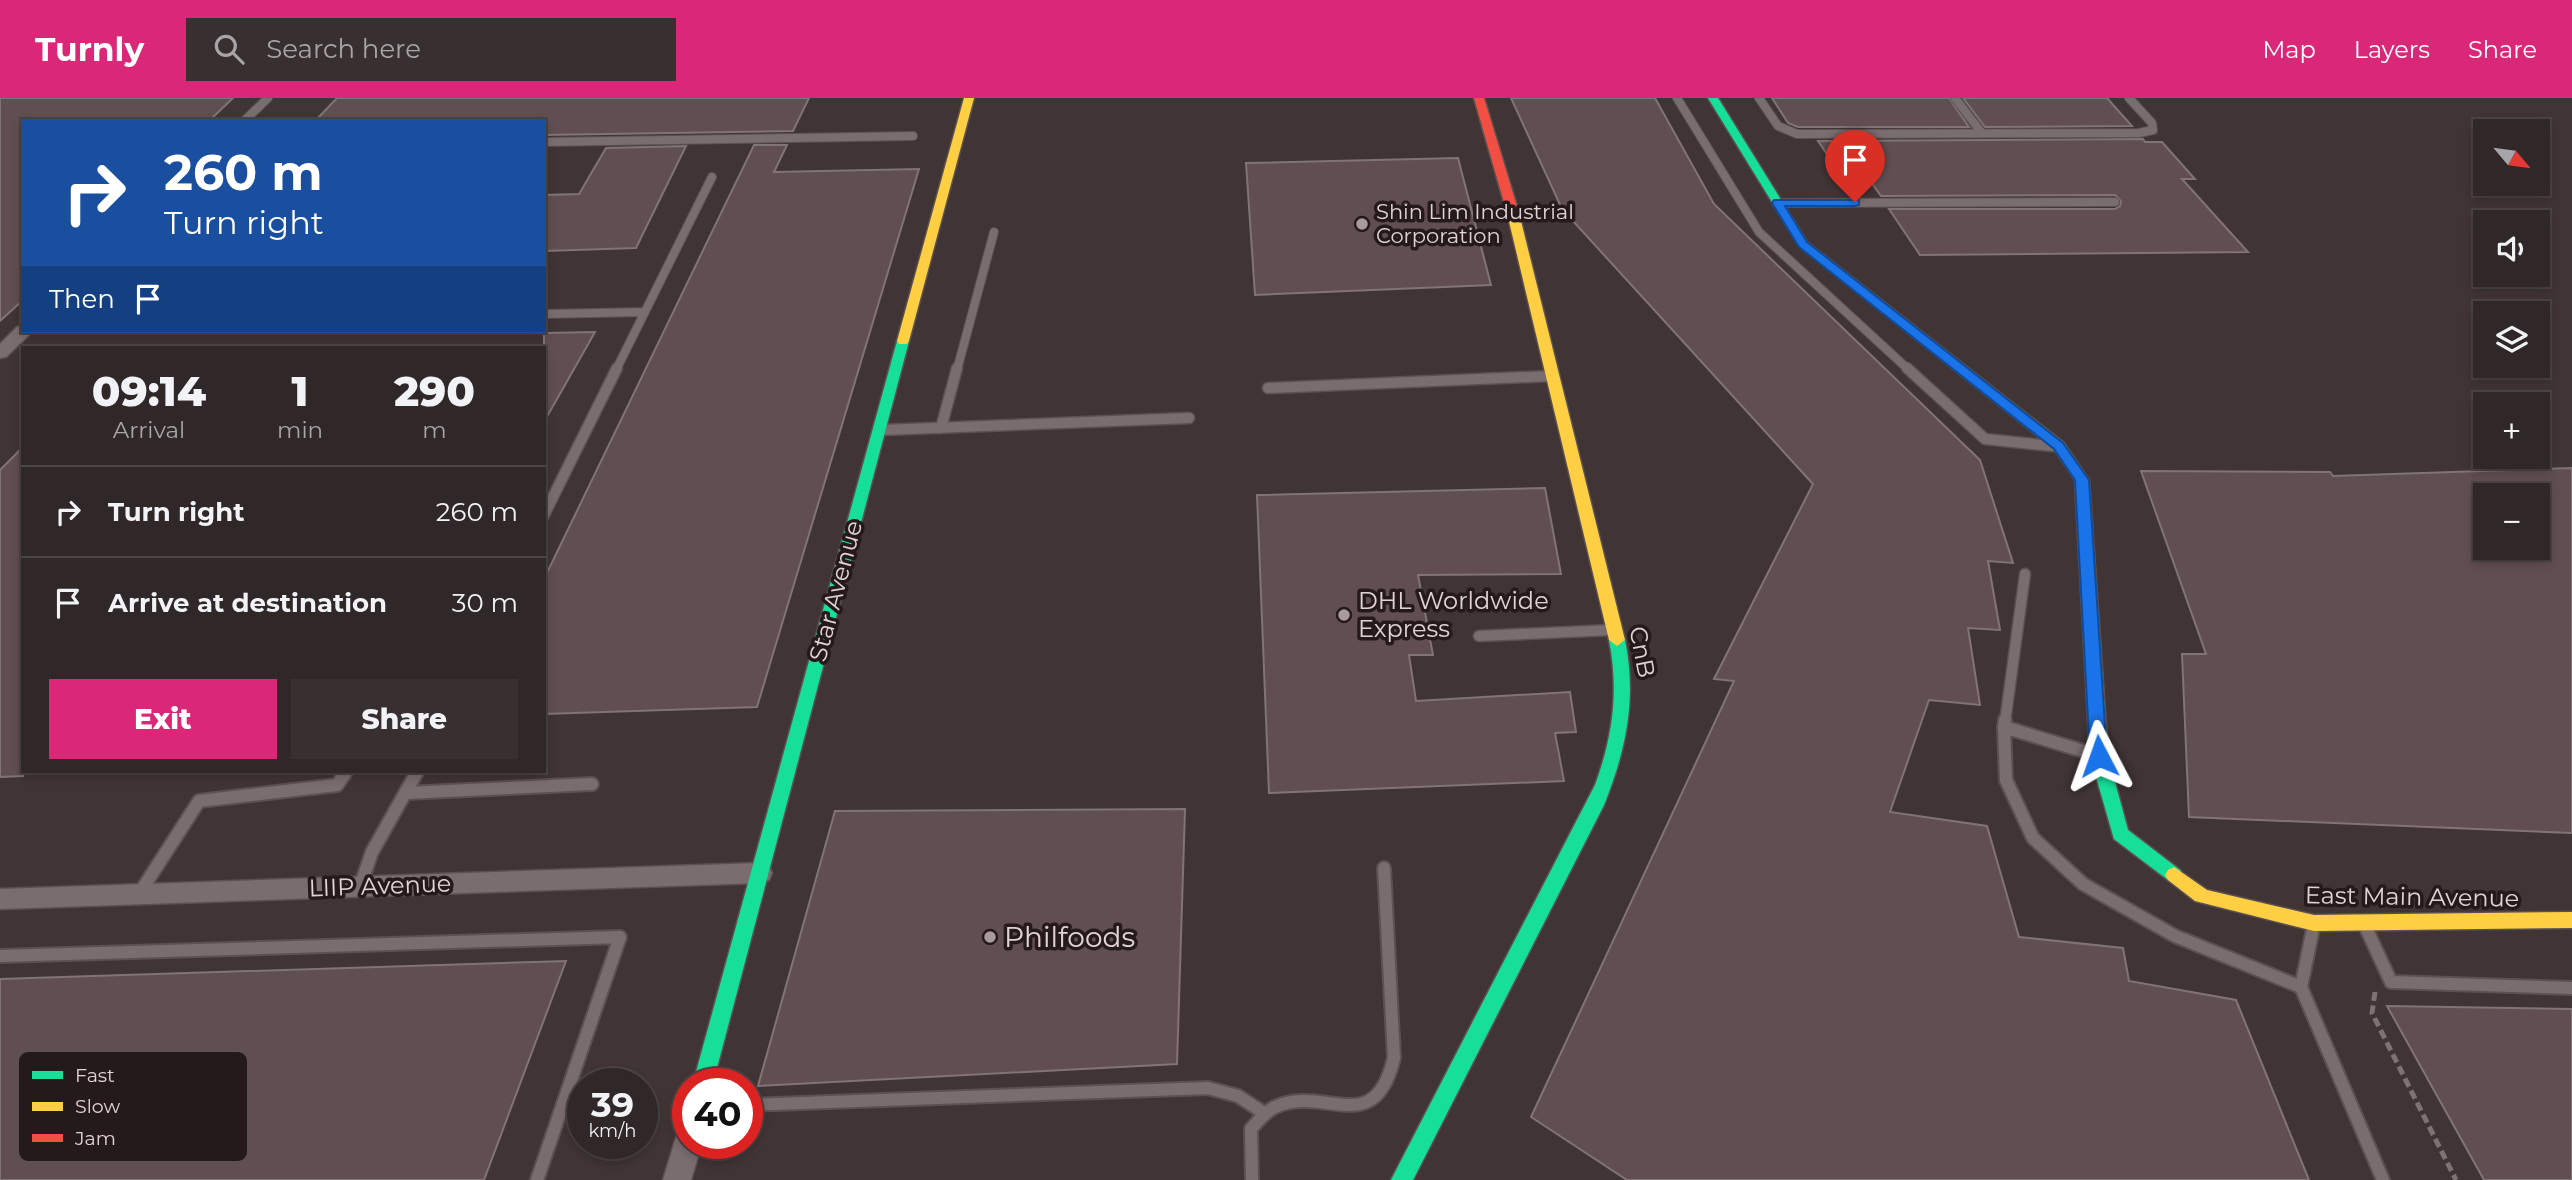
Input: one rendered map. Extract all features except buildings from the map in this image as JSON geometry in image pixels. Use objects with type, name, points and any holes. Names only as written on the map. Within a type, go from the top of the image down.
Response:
[{"type":"street","name":"Star Avenue","points":[[707,1068],[969,98]]},
{"type":"street","name":"CnB","points":[[1402,1180],[1610,773],[1625,721],[1627,700],[1624,668],[1511,204],[1479,98]]},
{"type":"street","name":"East Main Avenue","points":[[1713,98],[1803,244],[2059,446],[2082,480],[2099,756],[2120,834],[2202,896],[2314,923],[2572,920]]},
{"type":"street","points":[[0,353],[21,333]]},
{"type":"street","name":"LIIP Avenue","points":[[0,899],[760,873]]},
{"type":"street","points":[[677,1180],[683,1159]]},
{"type":"lane","points":[[246,119],[268,98]]},
{"type":"lane","points":[[1677,98],[1759,232],[1985,439],[2059,446]]},
{"type":"lane","points":[[1759,98],[1778,126],[1797,134],[2139,133],[2153,130],[2152,123],[2129,98]]},
{"type":"lane","points":[[1955,98],[1981,132]]},
{"type":"lane","points":[[546,142],[912,136]]},
{"type":"lane","points":[[546,511],[712,177]]},
{"type":"lane","points":[[1778,203],[2115,202]]},
{"type":"lane","points":[[941,428],[994,232]]},
{"type":"lane","points":[[546,314],[645,313]]},
{"type":"lane","points":[[1268,388],[1551,376]]},
{"type":"lane","points":[[879,430],[1189,418]]},
{"type":"lane","points":[[2025,574],[2004,727],[2006,780],[2033,838],[2084,884],[2175,936],[2301,987]]},
{"type":"lane","points":[[1479,636],[1615,630]]},
{"type":"lane","points":[[2004,727],[2099,756]]},
{"type":"lane","points":[[139,894],[199,800],[337,785],[345,773]]},
{"type":"lane","points":[[360,887],[372,852],[416,773]]},
{"type":"lane","points":[[406,793],[592,784]]},
{"type":"lane","points":[[1252,1180],[1251,1129],[1264,1113],[1281,1105],[1357,1104],[1374,1100],[1385,1090],[1392,1075],[1394,1058],[1384,868]]},
{"type":"lane","points":[[2363,922],[2390,982],[2572,988]]},
{"type":"lane","points":[[2314,923],[2301,987],[2383,1180]]},
{"type":"lane","points":[[0,956],[620,937],[537,1180]]},
{"type":"lane","points":[[763,1104],[1208,1088],[1231,1091],[1244,1097],[1264,1113]]},
{"type":"path","points":[[2390,982],[2375,992],[2372,1013],[2456,1180]]},
{"type":"traffic: fast","points":[[1713,98],[1803,244],[2059,446],[2082,480],[2099,756],[2120,834],[2174,875]]},
{"type":"traffic: fast","points":[[707,1068],[903,341]]},
{"type":"traffic: fast","points":[[1402,1180],[1603,785],[1621,724],[1623,704],[1617,640]]},
{"type":"traffic: slow","points":[[903,341],[969,98]]},
{"type":"traffic: slow","points":[[1513,213],[1617,640]]},
{"type":"traffic: slow","points":[[2174,875],[2202,896],[2314,923],[2572,920]]},
{"type":"traffic: jam","points":[[1479,98],[1513,213]]},
{"type":"place","name":"Shin Lim Industrial Corporation","points":[[1362,224]]},
{"type":"place","name":"DHL Worldwide Express","points":[[1344,615]]},
{"type":"place","name":"Philfoods","points":[[990,937]]},
{"type":"route","points":[[1855,202],[1778,203],[1803,244],[2059,446],[2082,480],[2099,756]]}]
